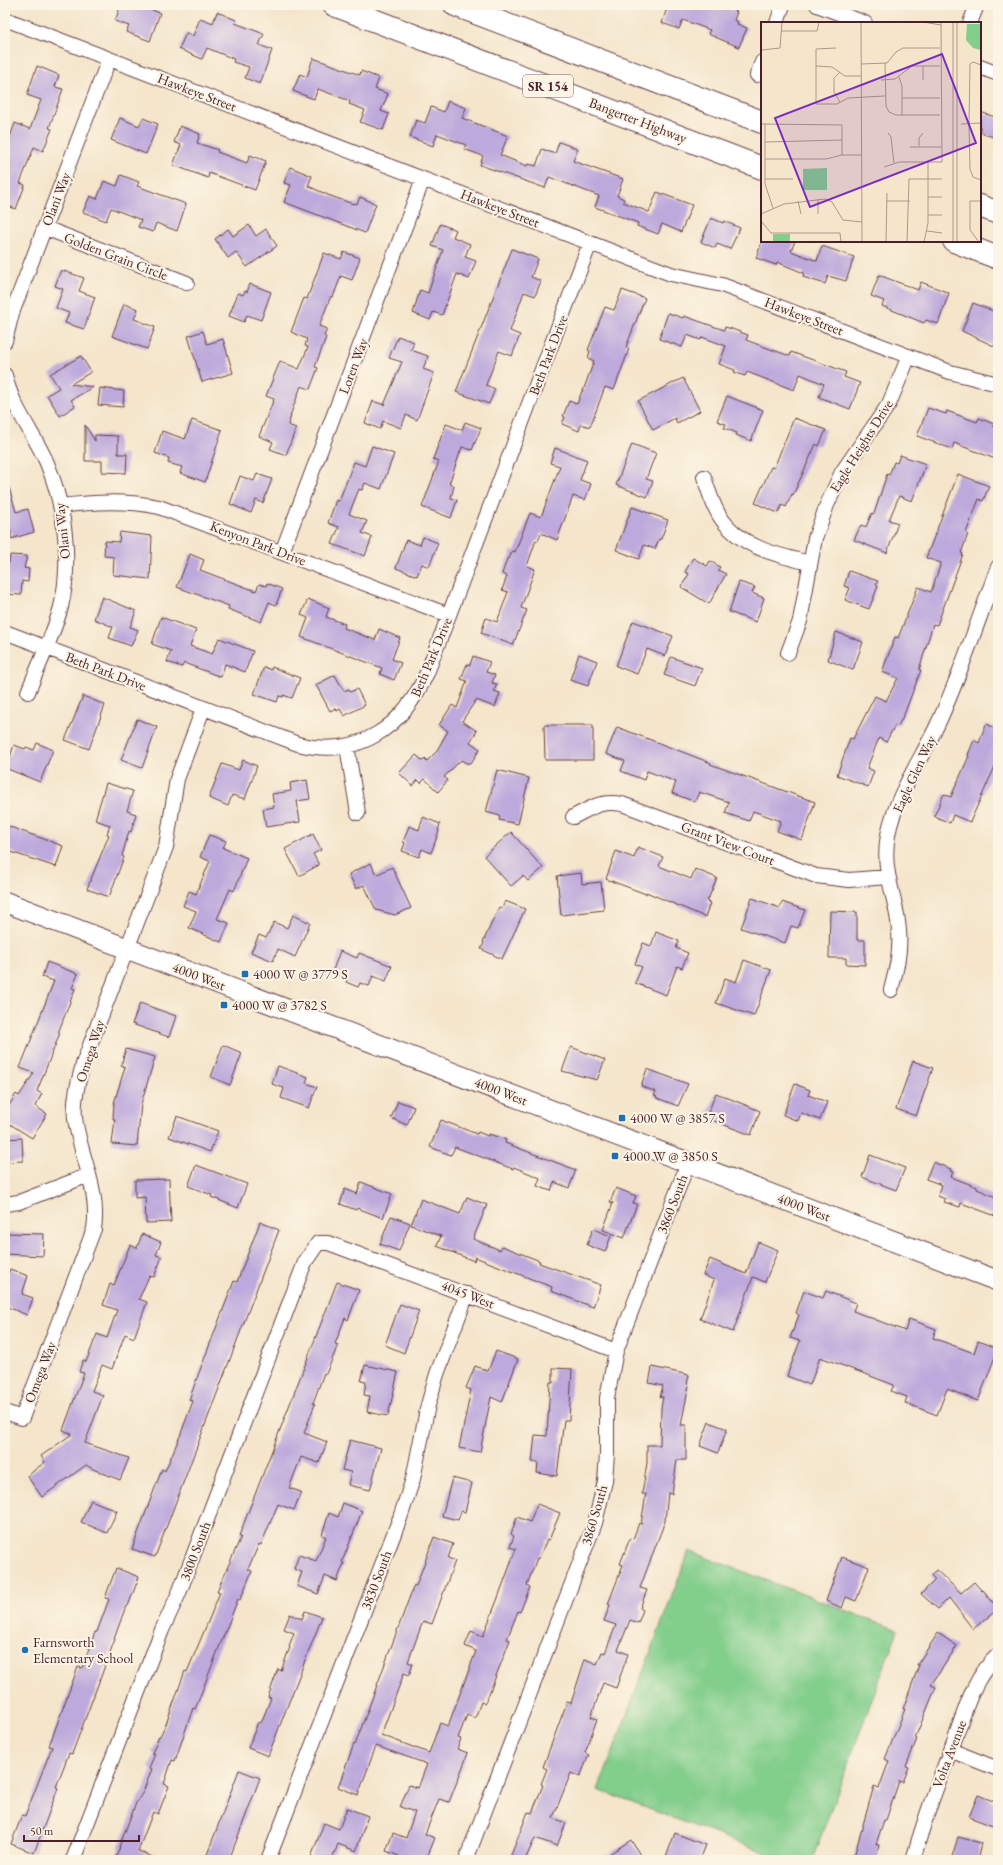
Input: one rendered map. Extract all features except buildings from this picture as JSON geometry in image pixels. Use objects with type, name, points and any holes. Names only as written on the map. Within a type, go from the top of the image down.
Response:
[{"type":"highway","name":"Bangerter Highway","points":[[334,5],[761,168]]},
{"type":"highway","points":[[455,5],[761,122]]},
{"type":"highway","points":[[981,206],[998,213]]},
{"type":"highway","points":[[957,242],[998,258]]},
{"type":"street","points":[[777,22],[783,5]]},
{"type":"street","points":[[817,5],[862,22]]},
{"type":"street","points":[[970,22],[977,5]]},
{"type":"street","name":"Hawkeye Street","points":[[5,19],[671,274],[710,282],[734,289],[950,372],[998,384]]},
{"type":"street","name":"Olani Way","points":[[5,341],[12,313],[109,59]]},
{"type":"street","points":[[757,76],[761,65]]},
{"type":"street","points":[[981,67],[998,74]]},
{"type":"street","name":"Loren Way","points":[[282,552],[423,179]]},
{"type":"street","name":"Golden Grain Circle","points":[[45,228],[188,283]]},
{"type":"street","name":"Beth Park Drive","points":[[5,632],[298,744],[321,748],[347,746],[371,738],[382,732],[409,706],[427,673],[590,243]]},
{"type":"street","name":"Eagle Heights Drive","points":[[788,652],[801,616],[810,563],[820,522],[834,488],[850,458],[889,404],[908,356]]},
{"type":"street","name":"Olani Way","points":[[5,375],[14,402],[46,462],[60,506],[66,555],[63,592],[60,607],[46,648],[28,692]]},
{"type":"street","points":[[704,477],[720,516],[737,535],[764,550],[810,563]]},
{"type":"street","name":"Kenyon Park Drive","points":[[60,506],[130,502],[173,511],[449,615]]},
{"type":"street","name":"Eagle Glen Way","points":[[891,990],[899,954],[899,929],[888,877],[887,846],[891,825],[896,809],[941,717],[998,567]]},
{"type":"street","name":"Omega Way","points":[[5,1412],[22,1418],[94,1229],[96,1200],[78,1135],[75,1116],[79,1080],[84,1061],[166,847],[177,779],[204,709]]},
{"type":"street","points":[[347,746],[358,813]]},
{"type":"street","name":"Grant View Court","points":[[573,817],[598,804],[606,802],[622,804],[816,876],[849,880],[888,877]]},
{"type":"street","name":"4000 West","points":[[5,902],[998,1281]]},
{"type":"street","name":"3860 South","points":[[466,1860],[599,1511],[607,1461],[608,1398],[616,1351],[688,1163]]},
{"type":"street","points":[[5,1204],[19,1202],[89,1175]]},
{"type":"street","name":"4045 West","points":[[318,1243],[328,1243],[616,1351]]},
{"type":"street","name":"3800 South","points":[[73,1860],[162,1630],[179,1593],[306,1262],[318,1243]]},
{"type":"street","name":"3830 South","points":[[268,1860],[400,1518],[413,1479],[428,1405],[437,1374],[467,1294]]},
{"type":"street","name":"Volta Avenue","points":[[913,1860],[927,1813],[975,1686],[987,1666],[998,1655]]},
{"type":"street","points":[[950,1750],[998,1769]]},
{"type":"green space","points":[[689,1551],[898,1630],[812,1860],[785,1860],[598,1790]]},
{"type":"place","name":"4000 W @ 3779 S","points":[[245,974]]},
{"type":"place","name":"4000 W @ 3782 S","points":[[224,1005]]},
{"type":"place","name":"4000 W @ 3857 S","points":[[622,1118]]},
{"type":"place","name":"4000 W @ 3850 S","points":[[615,1156]]},
{"type":"place","name":"Farnsworth Elementary School","points":[[25,1650]]}]
